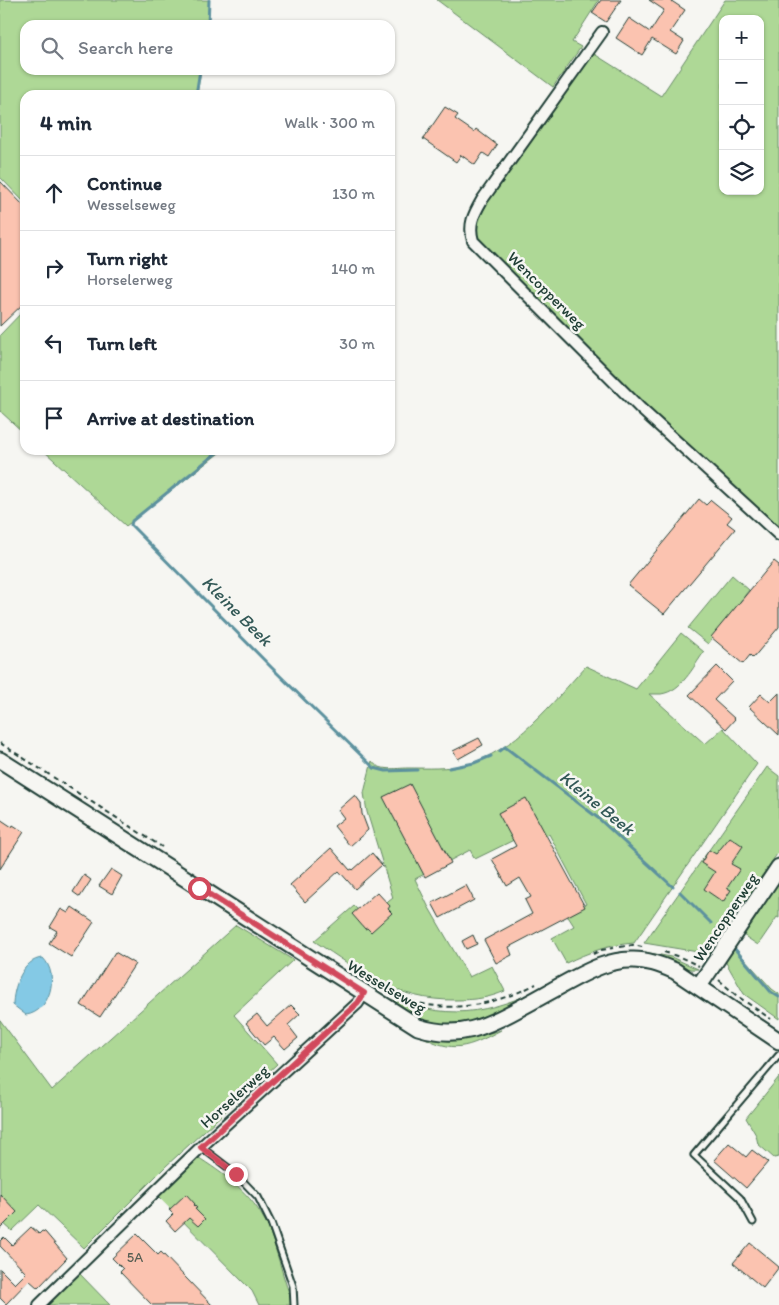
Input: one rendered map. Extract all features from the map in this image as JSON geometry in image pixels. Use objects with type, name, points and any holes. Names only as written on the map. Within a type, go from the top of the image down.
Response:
[{"type":"main road","name":"Wesselseweg","points":[[0,760],[418,1026],[441,1032],[458,1032],[487,1026],[585,973],[616,962],[631,960],[660,964],[674,971],[779,1041]]},
{"type":"main road","name":"Wencopperweg","points":[[699,986],[779,867]]},
{"type":"street","name":"Wencopperweg","points":[[602,32],[482,200],[473,216],[470,230],[473,241],[641,410],[779,535]]},
{"type":"street","name":"Horselerweg","points":[[40,1305],[201,1147],[358,1003],[364,993]]},
{"type":"lane","points":[[752,1222],[740,1198],[694,1155],[779,1055]]},
{"type":"lane","points":[[201,1147],[236,1174],[258,1197],[271,1223],[293,1286],[294,1305]]},
{"type":"path","points":[[592,955],[601,950],[633,945],[646,948]]},
{"type":"path","points":[[663,952],[680,957],[708,972],[772,1020]]},
{"type":"path","name":"Wesselseweg","points":[[384,989],[422,1004],[468,1007],[497,1001],[541,981]]},
{"type":"green space","points":[[0,0],[209,0],[207,20],[20,20],[20,75],[200,75],[198,90],[20,90],[20,198],[0,177]]},
{"type":"green space","points":[[437,0],[599,0],[572,42],[581,47],[553,87]]},
{"type":"green space","points":[[725,0],[779,0],[779,527],[683,442],[482,243],[477,233],[475,227],[477,216],[591,52],[661,96]]},
{"type":"green space","points":[[20,314],[20,429],[0,411],[0,335]]},
{"type":"green space","points":[[48,455],[217,455],[126,526]]},
{"type":"green space","points":[[732,575],[749,590],[708,644],[688,628]]},
{"type":"green space","points":[[681,633],[704,652],[686,678],[675,688],[661,694],[649,694],[705,744],[723,728],[757,764],[634,943],[616,945],[599,950],[566,963],[552,938],[574,926],[567,915],[586,904],[549,834],[530,843],[524,835],[475,859],[470,850],[415,879],[428,906],[469,977],[492,966],[505,991],[487,997],[462,1000],[415,996],[397,990],[364,974],[314,941],[354,906],[366,919],[393,898],[367,812],[364,793],[372,761],[379,767],[388,769],[437,768],[465,765],[483,758],[500,749],[532,724],[586,666],[636,689]]},
{"type":"green space","points":[[767,767],[779,776],[779,851],[710,954],[644,943]]},
{"type":"green space","points":[[779,874],[779,918],[777,917],[758,945],[740,933]]},
{"type":"green space","points":[[236,925],[293,960],[234,1015],[277,1064],[166,1166],[84,1248],[39,1205],[12,1231],[2,1222],[0,1224],[0,1020],[52,1090]]},
{"type":"green space","points":[[732,945],[772,989],[779,994],[779,1019],[744,994],[724,959]]},
{"type":"green space","points":[[645,952],[671,957],[698,969],[684,968]]},
{"type":"green space","points":[[541,989],[495,1014],[475,1021],[451,1025],[430,1025],[371,992],[417,1007],[456,1012],[495,1006]]},
{"type":"green space","points":[[501,1030],[469,1045],[451,1047],[419,1035],[460,1038]]},
{"type":"green space","points":[[779,1077],[779,1157],[774,1158],[758,1144],[756,1135],[746,1118]]},
{"type":"green space","points":[[196,1156],[236,1185],[254,1203],[271,1235],[294,1305],[259,1305],[252,1291],[157,1195]]},
{"type":"green space","points":[[78,1272],[110,1305],[45,1305]]},
{"type":"water","points":[[43,958],[51,974],[50,992],[41,1007],[26,1015],[13,1005],[17,983],[24,969],[29,964]]},
{"type":"building","points":[[601,0],[621,0],[606,22],[592,13]]},
{"type":"building","points":[[649,0],[670,0],[685,10],[670,32],[684,41],[676,54],[652,39],[642,55],[616,38],[629,18],[650,32],[664,10]]},
{"type":"building","points":[[445,107],[458,115],[455,119],[474,132],[476,129],[497,145],[489,157],[483,153],[475,165],[461,155],[456,162],[423,139]]},
{"type":"building","points":[[0,181],[20,202],[20,307],[0,326]]},
{"type":"building","points":[[699,499],[706,505],[711,500],[732,517],[727,523],[735,529],[664,614],[628,585]]},
{"type":"building","points":[[774,561],[779,565],[779,627],[753,658],[750,655],[743,664],[711,637]]},
{"type":"building","points":[[717,666],[732,681],[714,700],[735,719],[726,729],[689,695]]},
{"type":"building","points":[[779,693],[779,735],[749,707],[761,694],[770,702]]},
{"type":"building","points":[[479,738],[483,745],[458,759],[453,751]]},
{"type":"building","points":[[410,784],[451,863],[425,877],[383,797]]},
{"type":"building","points":[[355,795],[361,803],[362,814],[368,830],[350,846],[334,826],[344,818],[338,810]]},
{"type":"building","points":[[526,798],[585,907],[509,947],[512,955],[496,963],[484,940],[532,914],[525,900],[531,897],[520,878],[507,886],[492,859],[516,846],[498,813]]},
{"type":"building","points":[[0,819],[24,832],[0,869]]},
{"type":"building","points":[[730,837],[743,846],[731,864],[740,869],[727,888],[731,890],[723,902],[704,889],[715,872],[701,863],[709,850],[716,854]]},
{"type":"building","points":[[331,848],[350,870],[353,870],[372,853],[382,865],[355,889],[339,871],[305,902],[290,885]]},
{"type":"building","points":[[111,869],[122,876],[112,894],[99,886]]},
{"type":"building","points":[[84,875],[91,880],[80,897],[73,892]]},
{"type":"building","points":[[466,885],[474,900],[440,918],[432,903]]},
{"type":"building","points":[[377,892],[390,906],[388,909],[392,913],[371,932],[367,928],[365,929],[352,914]]},
{"type":"building","points":[[72,907],[94,922],[71,957],[49,943],[57,931],[50,927],[61,909],[68,913]]},
{"type":"building","points":[[473,935],[477,944],[466,949],[462,941]]},
{"type":"building","points":[[115,952],[135,964],[100,1017],[81,1005]]},
{"type":"building","points":[[291,1005],[300,1014],[288,1025],[298,1038],[285,1049],[274,1037],[264,1045],[246,1023],[257,1014],[267,1026]]},
{"type":"building","points":[[729,1143],[746,1157],[752,1150],[768,1162],[746,1188],[714,1160]]},
{"type":"building","points":[[0,1194],[17,1212],[0,1229]]},
{"type":"building","points":[[186,1194],[195,1204],[197,1208],[195,1209],[205,1219],[198,1226],[189,1218],[175,1231],[166,1221],[173,1214],[169,1210]]},
{"type":"building","points":[[31,1227],[39,1234],[42,1231],[45,1232],[67,1258],[38,1288],[29,1280],[6,1304],[0,1298],[0,1269],[15,1284],[26,1273],[0,1246],[0,1241],[4,1237],[12,1245]]},
{"type":"building","points":[[137,1234],[158,1255],[161,1252],[212,1305],[152,1305],[120,1272],[123,1269],[112,1258]]},
{"type":"building","points":[[750,1243],[779,1267],[763,1288],[733,1263]]},
{"type":"waterway","name":"Kleine Beek","points":[[208,20],[209,0]]},
{"type":"waterway","name":"Kleine Beek","points":[[197,90],[199,75]]},
{"type":"waterway","name":"Kleine Beek","points":[[214,455],[132,521],[131,525],[374,768],[386,771],[417,770]]},
{"type":"waterway","name":"Kleine Beek","points":[[500,751],[505,747],[598,818],[673,887]]},
{"type":"waterway","name":"Kleine Beek","points":[[449,768],[474,763],[491,756]]},
{"type":"waterway","name":"Kleine Beek","points":[[680,892],[711,923]]},
{"type":"waterway","name":"Kleine Beek","points":[[717,929],[724,936]]},
{"type":"waterway","name":"Kleine Beek","points":[[734,948],[771,992],[779,997]]},
{"type":"route","points":[[199,888],[364,993],[358,1003],[201,1147],[236,1174]]}]
